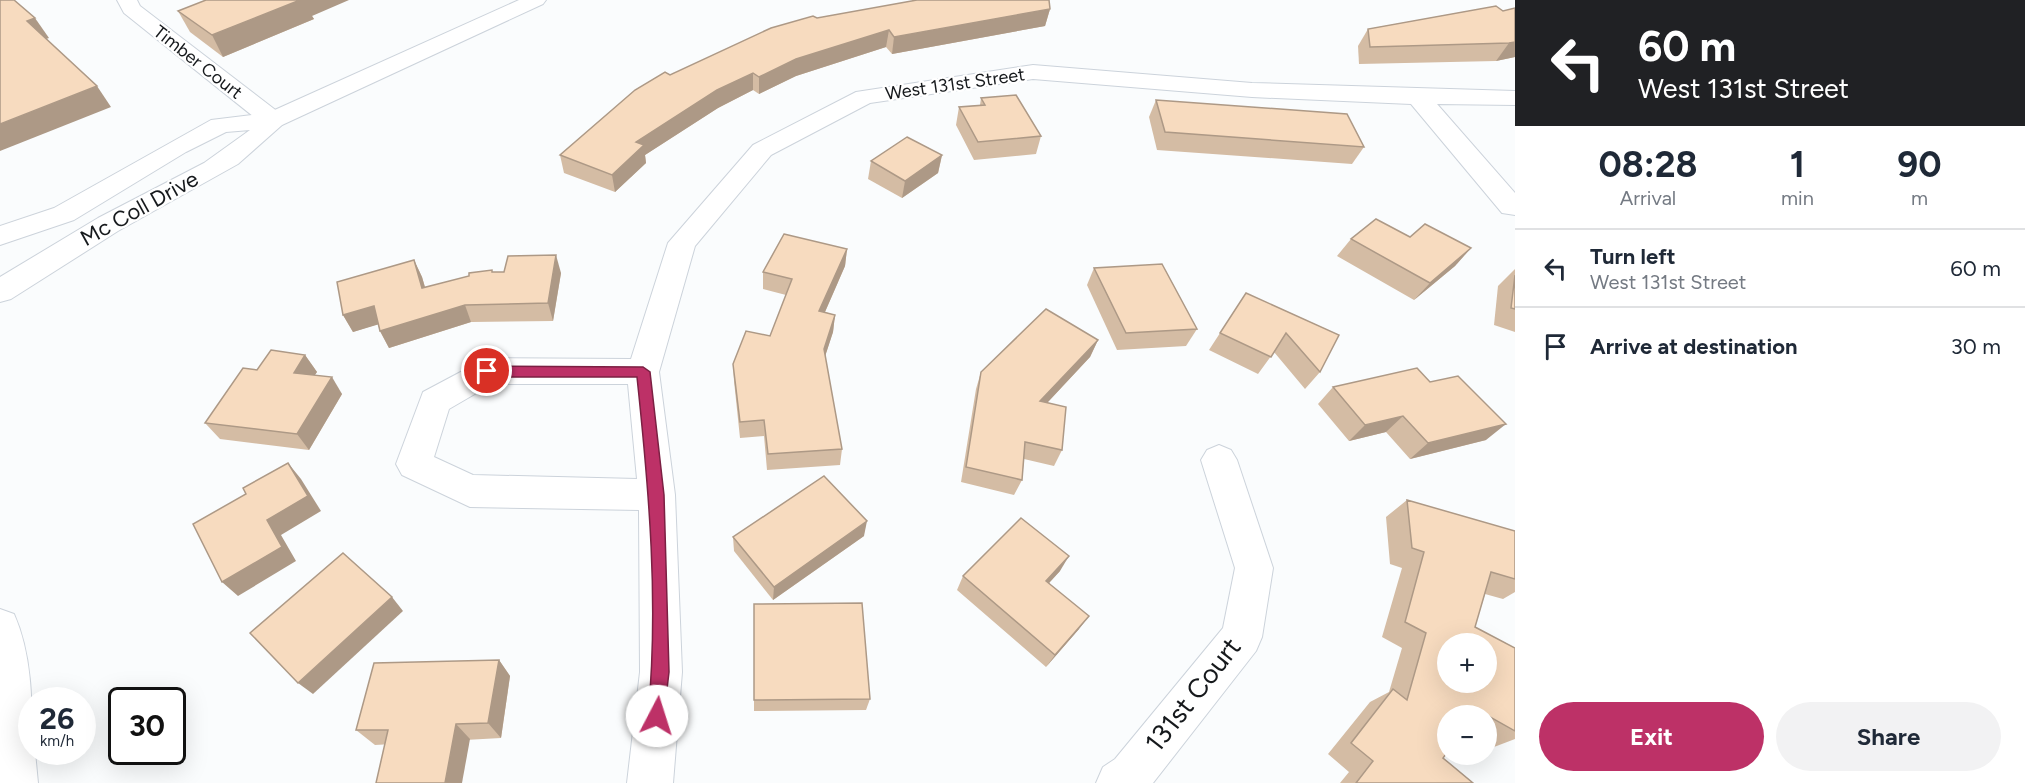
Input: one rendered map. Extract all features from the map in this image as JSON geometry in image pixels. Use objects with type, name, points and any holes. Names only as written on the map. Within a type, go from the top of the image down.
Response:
[{"type":"street","name":"Timber Court","points":[[127,0],[131,9],[273,120]]},
{"type":"street","name":"Mc Coll Drive","points":[[0,236],[64,214],[168,152],[220,125],[273,120],[536,0]]},
{"type":"street","name":"West 131st Street","points":[[650,783],[661,672],[657,495],[643,372],[682,243],[762,150],[864,97],[1033,72],[1252,90],[1418,97],[1515,98]]},
{"type":"street","points":[[1418,97],[1512,207]]},
{"type":"street","name":"Mc Coll Drive","points":[[0,291],[92,234],[228,160],[254,143],[273,120]]},
{"type":"street","points":[[643,372],[487,371],[435,401],[414,464],[470,491],[657,495]]},
{"type":"street","name":"131st Court","points":[[1119,783],[1131,775],[1242,637],[1254,568],[1219,460]]},
{"type":"street","points":[[2,636],[15,783]]},
{"type":"building","points":[[0,0],[14,0],[35,18],[27,21],[97,86],[0,124]]},
{"type":"building","points":[[206,0],[300,0],[212,35],[178,11]]},
{"type":"building","points":[[917,0],[1049,0],[1050,9],[894,37],[889,30],[796,59],[759,77],[753,73],[717,90],[636,142],[644,145],[612,175],[560,155],[635,90],[665,72],[670,75],[771,28],[813,16],[817,18]]},
{"type":"building","points":[[1496,6],[1503,11],[1515,8],[1515,42],[1370,47],[1368,29]]},
{"type":"building","points":[[1016,95],[1041,136],[978,142],[959,107],[985,105],[981,98]]},
{"type":"building","points":[[1156,100],[1347,114],[1364,147],[1165,132]]},
{"type":"building","points":[[907,137],[942,155],[905,181],[871,161]]},
{"type":"building","points":[[1376,219],[1410,237],[1425,224],[1471,248],[1430,283],[1351,239]]},
{"type":"building","points":[[784,234],[847,249],[819,311],[835,315],[824,349],[842,449],[768,454],[764,420],[740,422],[733,364],[746,331],[770,336],[792,279],[763,272]]},
{"type":"building","points":[[556,255],[548,303],[465,305],[380,331],[374,306],[343,315],[337,282],[414,260],[422,288],[469,276],[469,273],[492,270],[492,272],[504,272],[508,256]]},
{"type":"building","points":[[1162,264],[1197,329],[1126,333],[1094,268]]},
{"type":"building","points":[[1515,275],[1515,309],[1511,308]]},
{"type":"building","points":[[1246,293],[1339,335],[1320,372],[1286,333],[1271,357],[1220,333]]},
{"type":"building","points":[[1046,309],[1098,340],[1040,401],[1066,407],[1062,450],[1025,442],[1022,480],[966,467],[981,372]]},
{"type":"building","points":[[271,350],[305,355],[294,373],[332,377],[297,434],[205,423],[243,368],[257,370]]},
{"type":"building","points":[[1417,368],[1430,382],[1458,376],[1506,424],[1428,443],[1403,416],[1365,425],[1333,387]]},
{"type":"building","points":[[288,463],[308,496],[267,520],[282,547],[222,582],[193,524],[246,494],[243,488]]},
{"type":"building","points":[[824,476],[867,521],[774,587],[733,537]]},
{"type":"building","points":[[1407,500],[1515,531],[1515,579],[1491,572],[1475,627],[1486,633],[1437,633],[1437,693],[1497,693],[1497,639],[1515,648],[1515,731],[1497,721],[1497,705],[1437,705],[1437,765],[1451,765],[1473,783],[1356,783],[1373,761],[1351,743],[1393,689],[1407,700],[1426,633],[1405,622],[1424,552],[1412,548]]},
{"type":"building","points":[[1021,518],[1069,556],[1046,581],[1089,616],[1055,655],[963,576]]},
{"type":"building","points":[[343,553],[392,597],[298,683],[250,633]]},
{"type":"building","points":[[862,603],[870,699],[754,700],[754,604]]},
{"type":"building","points":[[499,660],[488,723],[456,724],[445,783],[376,783],[388,730],[356,730],[374,663]]},
{"type":"route","points":[[487,371],[643,372],[657,495],[661,672],[657,716]]}]
